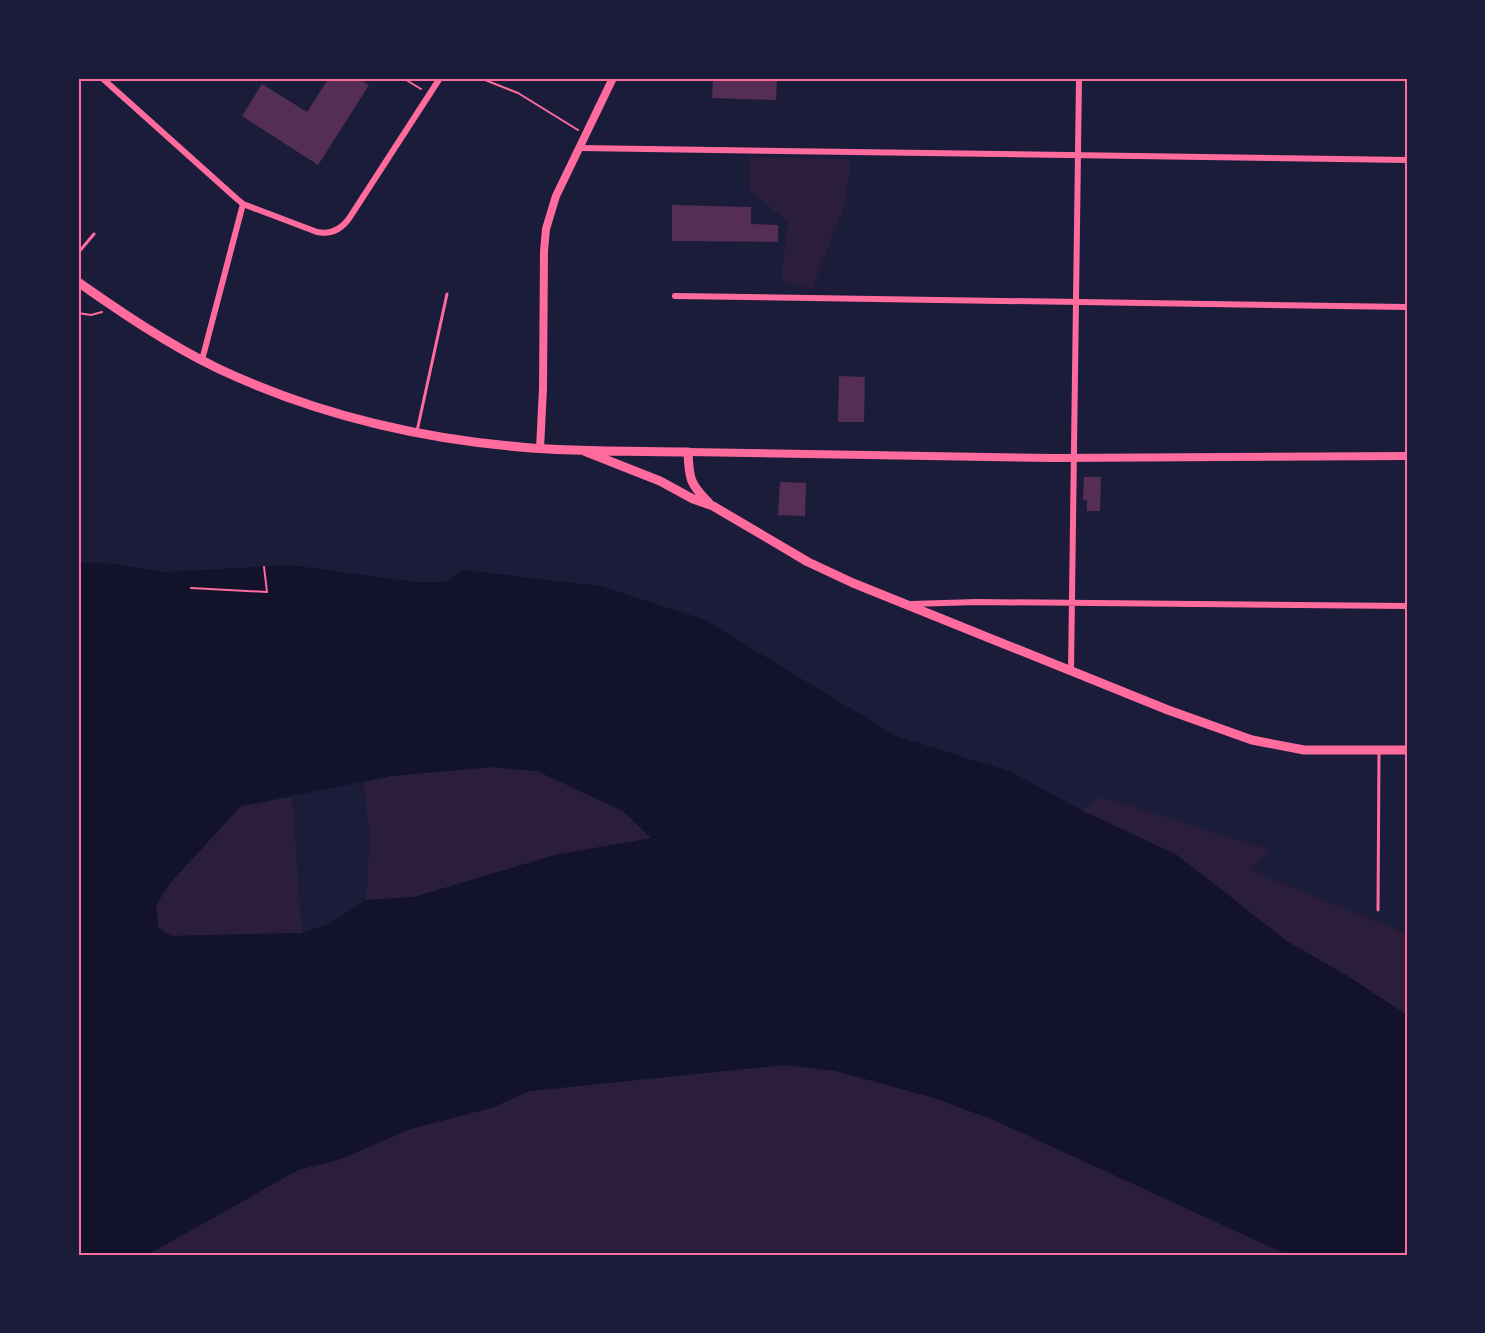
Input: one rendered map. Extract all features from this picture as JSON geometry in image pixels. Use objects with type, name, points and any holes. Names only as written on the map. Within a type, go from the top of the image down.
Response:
[{"type":"main road","points":[[78,282],[147,329],[202,360],[255,385],[337,413],[417,433],[484,444],[584,451],[688,452],[688,473],[693,486],[713,506]]},
{"type":"main road","points":[[584,451],[653,477],[693,499],[713,506],[808,562],[904,604],[1186,717],[1252,740],[1304,750],[1407,750]]},
{"type":"street","points":[[102,78],[243,204],[317,232],[331,233],[339,229],[350,217],[440,78]]},
{"type":"street","points":[[540,449],[545,239],[553,204],[614,78]]},
{"type":"street","points":[[1071,671],[1078,78]]},
{"type":"street","points":[[580,148],[1407,160]]},
{"type":"street","points":[[202,360],[243,204]]},
{"type":"street","points":[[675,296],[1407,307]]},
{"type":"street","points":[[688,452],[1074,458],[1407,456]]},
{"type":"street","points":[[904,604],[1072,602],[1407,606]]},
{"type":"lane","points":[[78,253],[94,234]]},
{"type":"lane","points":[[417,433],[447,294]]},
{"type":"lane","points":[[1378,910],[1379,750]]},
{"type":"path","points":[[403,78],[429,94]]},
{"type":"path","points":[[480,78],[518,93],[586,135]]},
{"type":"path","points":[[78,313],[92,315]]},
{"type":"path","points":[[191,588],[267,592],[264,567]]},
{"type":"shaded area","points":[[749,157],[851,159],[845,204],[812,289],[781,282],[788,222],[749,190]]},
{"type":"shaded area","points":[[78,563],[105,563],[165,572],[290,565],[414,582],[445,582],[462,570],[600,586],[703,619],[896,736],[1011,772],[1081,810],[1177,855],[1288,942],[1346,975],[1407,1015],[1407,1255],[1288,1255],[994,1120],[934,1098],[836,1071],[784,1065],[530,1091],[491,1108],[410,1129],[338,1160],[298,1170],[147,1255],[78,1255]],"holes":[[[492,767],[537,771],[623,811],[651,838],[555,855],[414,897],[366,900],[329,924],[302,933],[171,936],[158,927],[156,905],[170,883],[241,806],[391,776]]]},
{"type":"shaded area","points":[[492,767],[537,771],[623,811],[652,838],[555,855],[414,897],[366,900],[370,838],[363,783],[391,776]]},
{"type":"shaded area","points":[[292,797],[302,933],[171,936],[158,927],[156,905],[170,883],[241,806]]},
{"type":"shaded area","points":[[1102,797],[1270,850],[1249,870],[1393,928],[1407,936],[1407,1015],[1346,975],[1288,942],[1177,855],[1081,810]]},
{"type":"shaded area","points":[[784,1065],[836,1071],[934,1098],[994,1120],[1288,1255],[147,1255],[298,1170],[338,1160],[410,1129],[491,1108],[530,1091]]},
{"type":"building","points":[[329,78],[357,78],[369,85],[318,165],[242,116],[262,84],[307,112]]},
{"type":"building","points":[[713,78],[777,78],[776,100],[712,98]]},
{"type":"building","points":[[672,205],[751,207],[751,224],[778,225],[778,242],[672,241]]},
{"type":"building","points":[[839,376],[865,377],[864,422],[838,422]]},
{"type":"building","points":[[1084,477],[1101,477],[1100,511],[1087,511],[1087,500],[1083,500]]},
{"type":"building","points":[[780,482],[806,483],[805,516],[778,515]]}]
